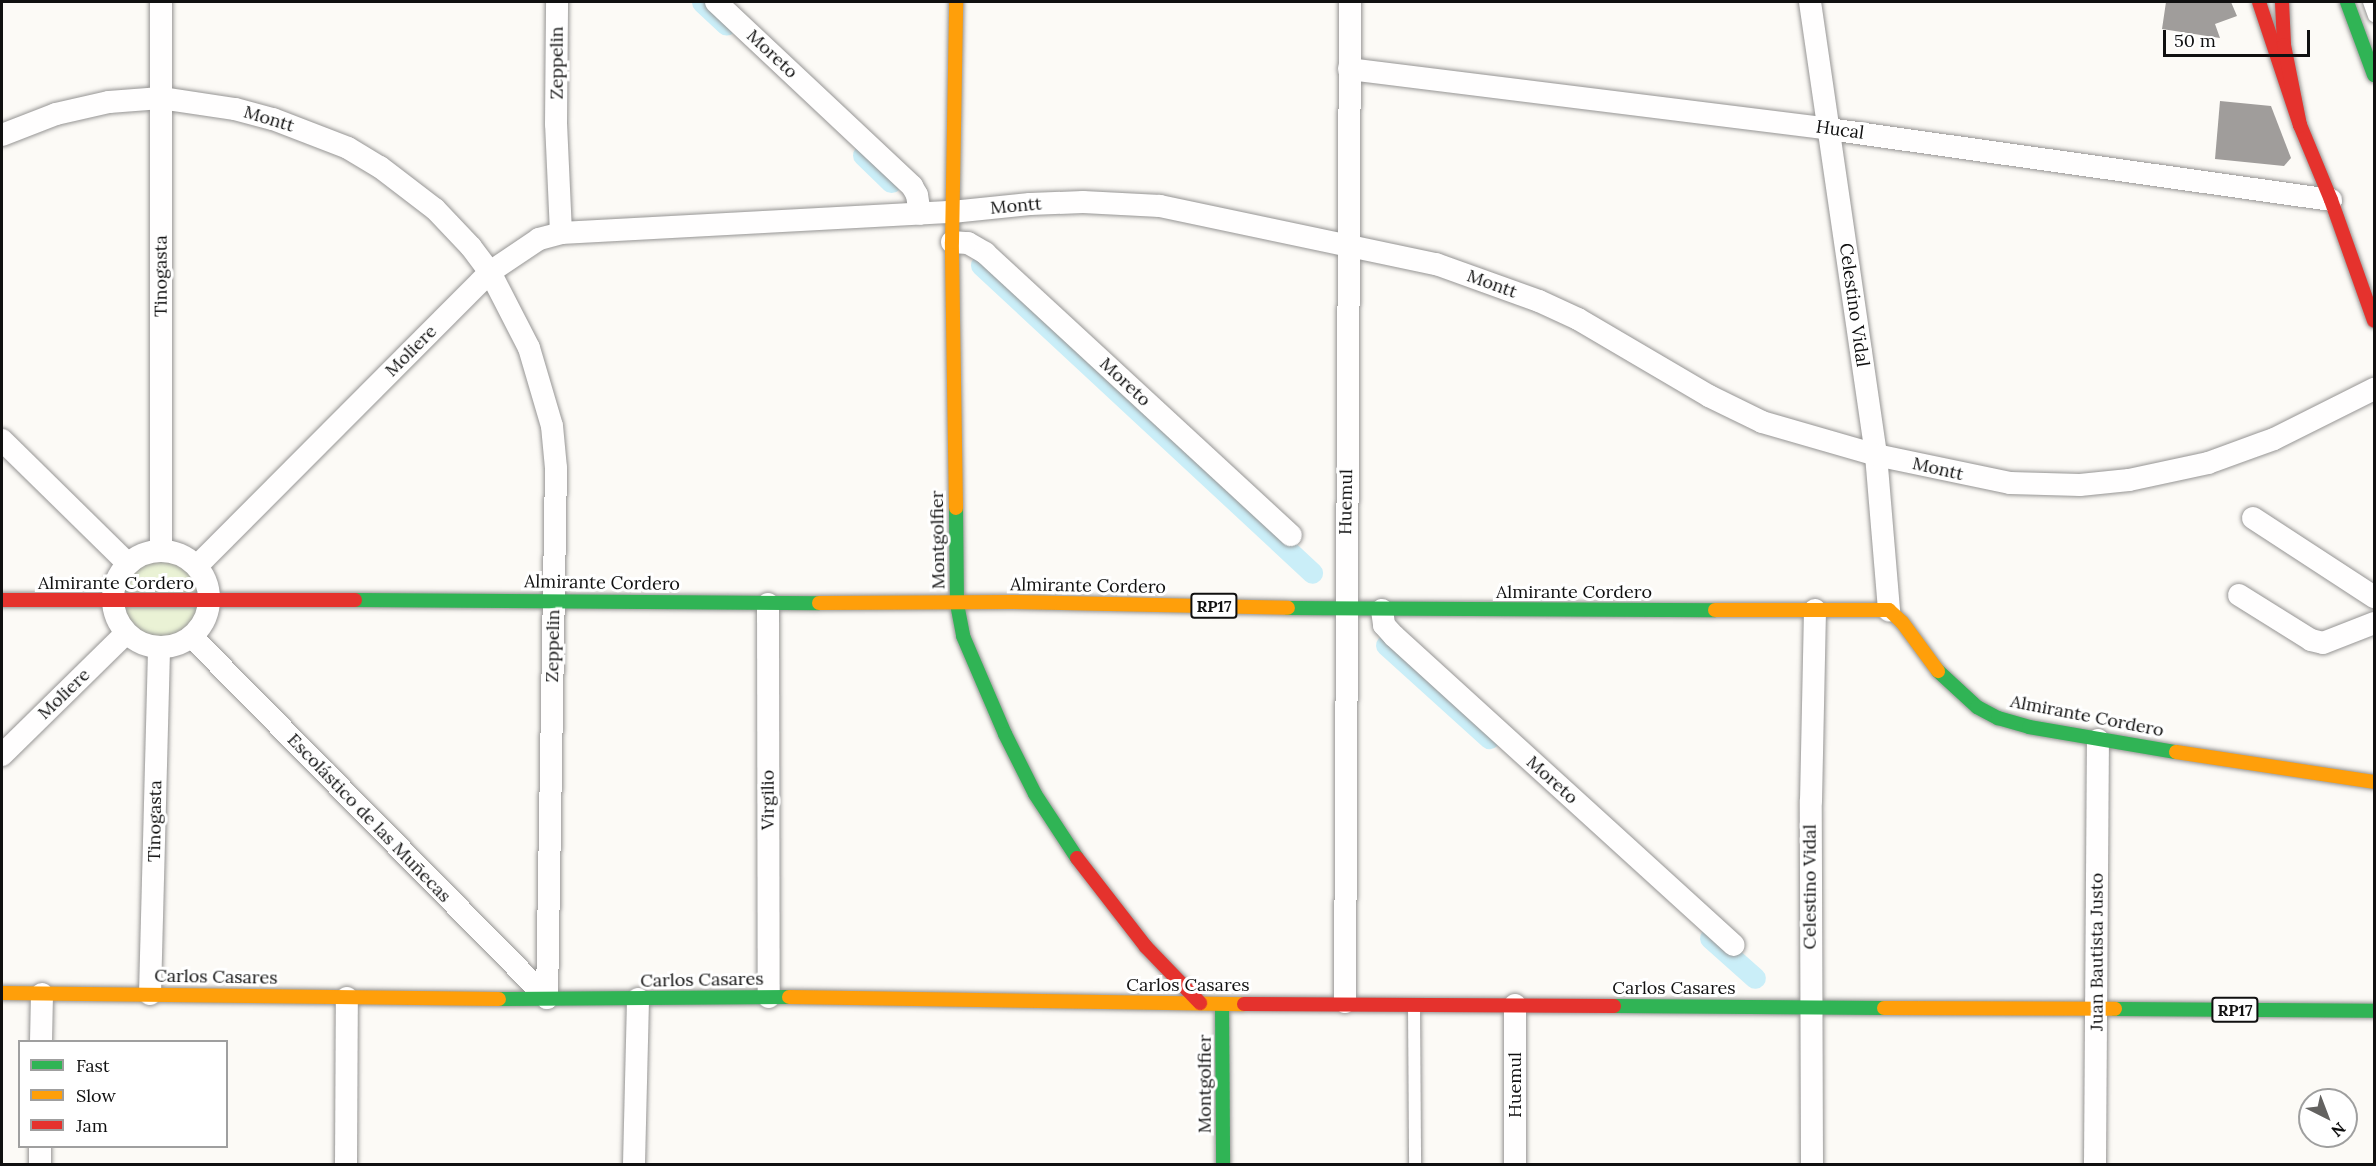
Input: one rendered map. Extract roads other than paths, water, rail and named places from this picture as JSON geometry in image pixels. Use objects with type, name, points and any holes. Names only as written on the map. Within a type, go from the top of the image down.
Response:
[{"type":"main road","name":"Montgolfier","points":[[956,2],[952,242],[957,604],[963,636],[1005,734],[1035,794],[1103,895],[1146,947],[1200,1003]]},
{"type":"main road","points":[[2259,2],[2300,125],[2331,200],[2374,321]]},
{"type":"main road","points":[[2282,2],[2284,45],[2300,125]]},
{"type":"main road","points":[[2346,2],[2374,75]]},
{"type":"main road","name":"Almirante Cordero","points":[[2,600],[553,600],[768,604],[1013,602],[1382,610],[1889,610],[1902,622],[1934,667],[1977,707],[1998,718],[2029,727],[2098,740],[2374,782]]},
{"type":"main road","name":"Carlos Casares","points":[[2,993],[347,998],[769,997],[1222,1004],[1345,1002],[2374,1011]]},
{"type":"main road","name":"Montgolfier","points":[[1222,1004],[1223,1164]]},
{"type":"street","name":"Tinogasta","points":[[161,2],[161,550]]},
{"type":"street","name":"Zeppelin","points":[[557,2],[556,124],[561,233]]},
{"type":"street","name":"Moreto","points":[[716,2],[912,186],[917,195],[920,214]]},
{"type":"street","name":"Huemul","points":[[1345,1002],[1345,609],[1350,244],[1350,2]]},
{"type":"street","name":"Celestino Vidal","points":[[1810,2],[1876,455],[1889,610]]},
{"type":"street","name":"Hucal","points":[[1349,69],[1829,129],[2331,200]]},
{"type":"street","name":"Montt","points":[[2,135],[77,109],[109,102],[161,98],[245,111],[309,131],[348,148],[380,167],[435,209],[490,272]]},
{"type":"street","name":"Montt","points":[[561,233],[920,214],[1041,203],[1151,205],[1350,244],[1436,264],[1539,301],[1578,320],[1737,410],[1794,432],[1876,455],[2010,483],[2070,486],[2129,480],[2208,463],[2274,439],[2374,390]]},
{"type":"street","name":"Moliere","points":[[197,566],[490,272],[539,239],[561,233]]},
{"type":"street","name":"Moreto","points":[[952,242],[968,243],[985,253],[1291,535]]},
{"type":"street","name":"Zeppelin","points":[[490,272],[529,348],[552,426],[556,513],[547,998]]},
{"type":"street","points":[[2,440],[128,564]]},
{"type":"street","points":[[2253,518],[2374,597]]},
{"type":"street","points":[[161,550],[181,555],[197,566],[209,589],[210,601],[207,615],[192,637],[171,647],[159,648],[147,646],[126,633],[119,623],[113,601],[117,580],[128,564],[138,557],[161,550]]},
{"type":"street","points":[[2239,595],[2311,640],[2323,643],[2374,623]]},
{"type":"street","name":"Virgilio","points":[[768,604],[769,997]]},
{"type":"street","name":"Moreto","points":[[1382,610],[1384,625],[1394,636],[1734,945]]},
{"type":"street","name":"Celestino Vidal","points":[[1812,1164],[1810,1007],[1815,610]]},
{"type":"street","name":"Moliere","points":[[2,755],[126,633]]},
{"type":"street","name":"Escolástico de las Muñecas","points":[[192,637],[547,998]]},
{"type":"street","name":"Tinogasta","points":[[150,994],[159,648]]},
{"type":"street","name":"Juan Bautista Justo","points":[[2095,1164],[2098,740]]},
{"type":"street","points":[[41,1040],[42,994]]},
{"type":"street","points":[[346,1164],[347,998]]},
{"type":"street","points":[[634,1164],[638,999]]},
{"type":"street","name":"Huemul","points":[[1515,1005],[1515,1164]]},
{"type":"street","points":[[40,1148],[40,1164]]},
{"type":"lane","points":[[2357,2],[2362,44]]},
{"type":"lane","points":[[2369,2],[2374,16]]},
{"type":"lane","points":[[1414,1003],[1415,1164]]},
{"type":"waterway","points":[[702,2],[726,24]]},
{"type":"waterway","points":[[863,155],[891,182]]},
{"type":"waterway","points":[[981,265],[1312,573]]},
{"type":"waterway","points":[[1386,645],[1489,738]]},
{"type":"waterway","points":[[1710,938],[1755,978]]}]
